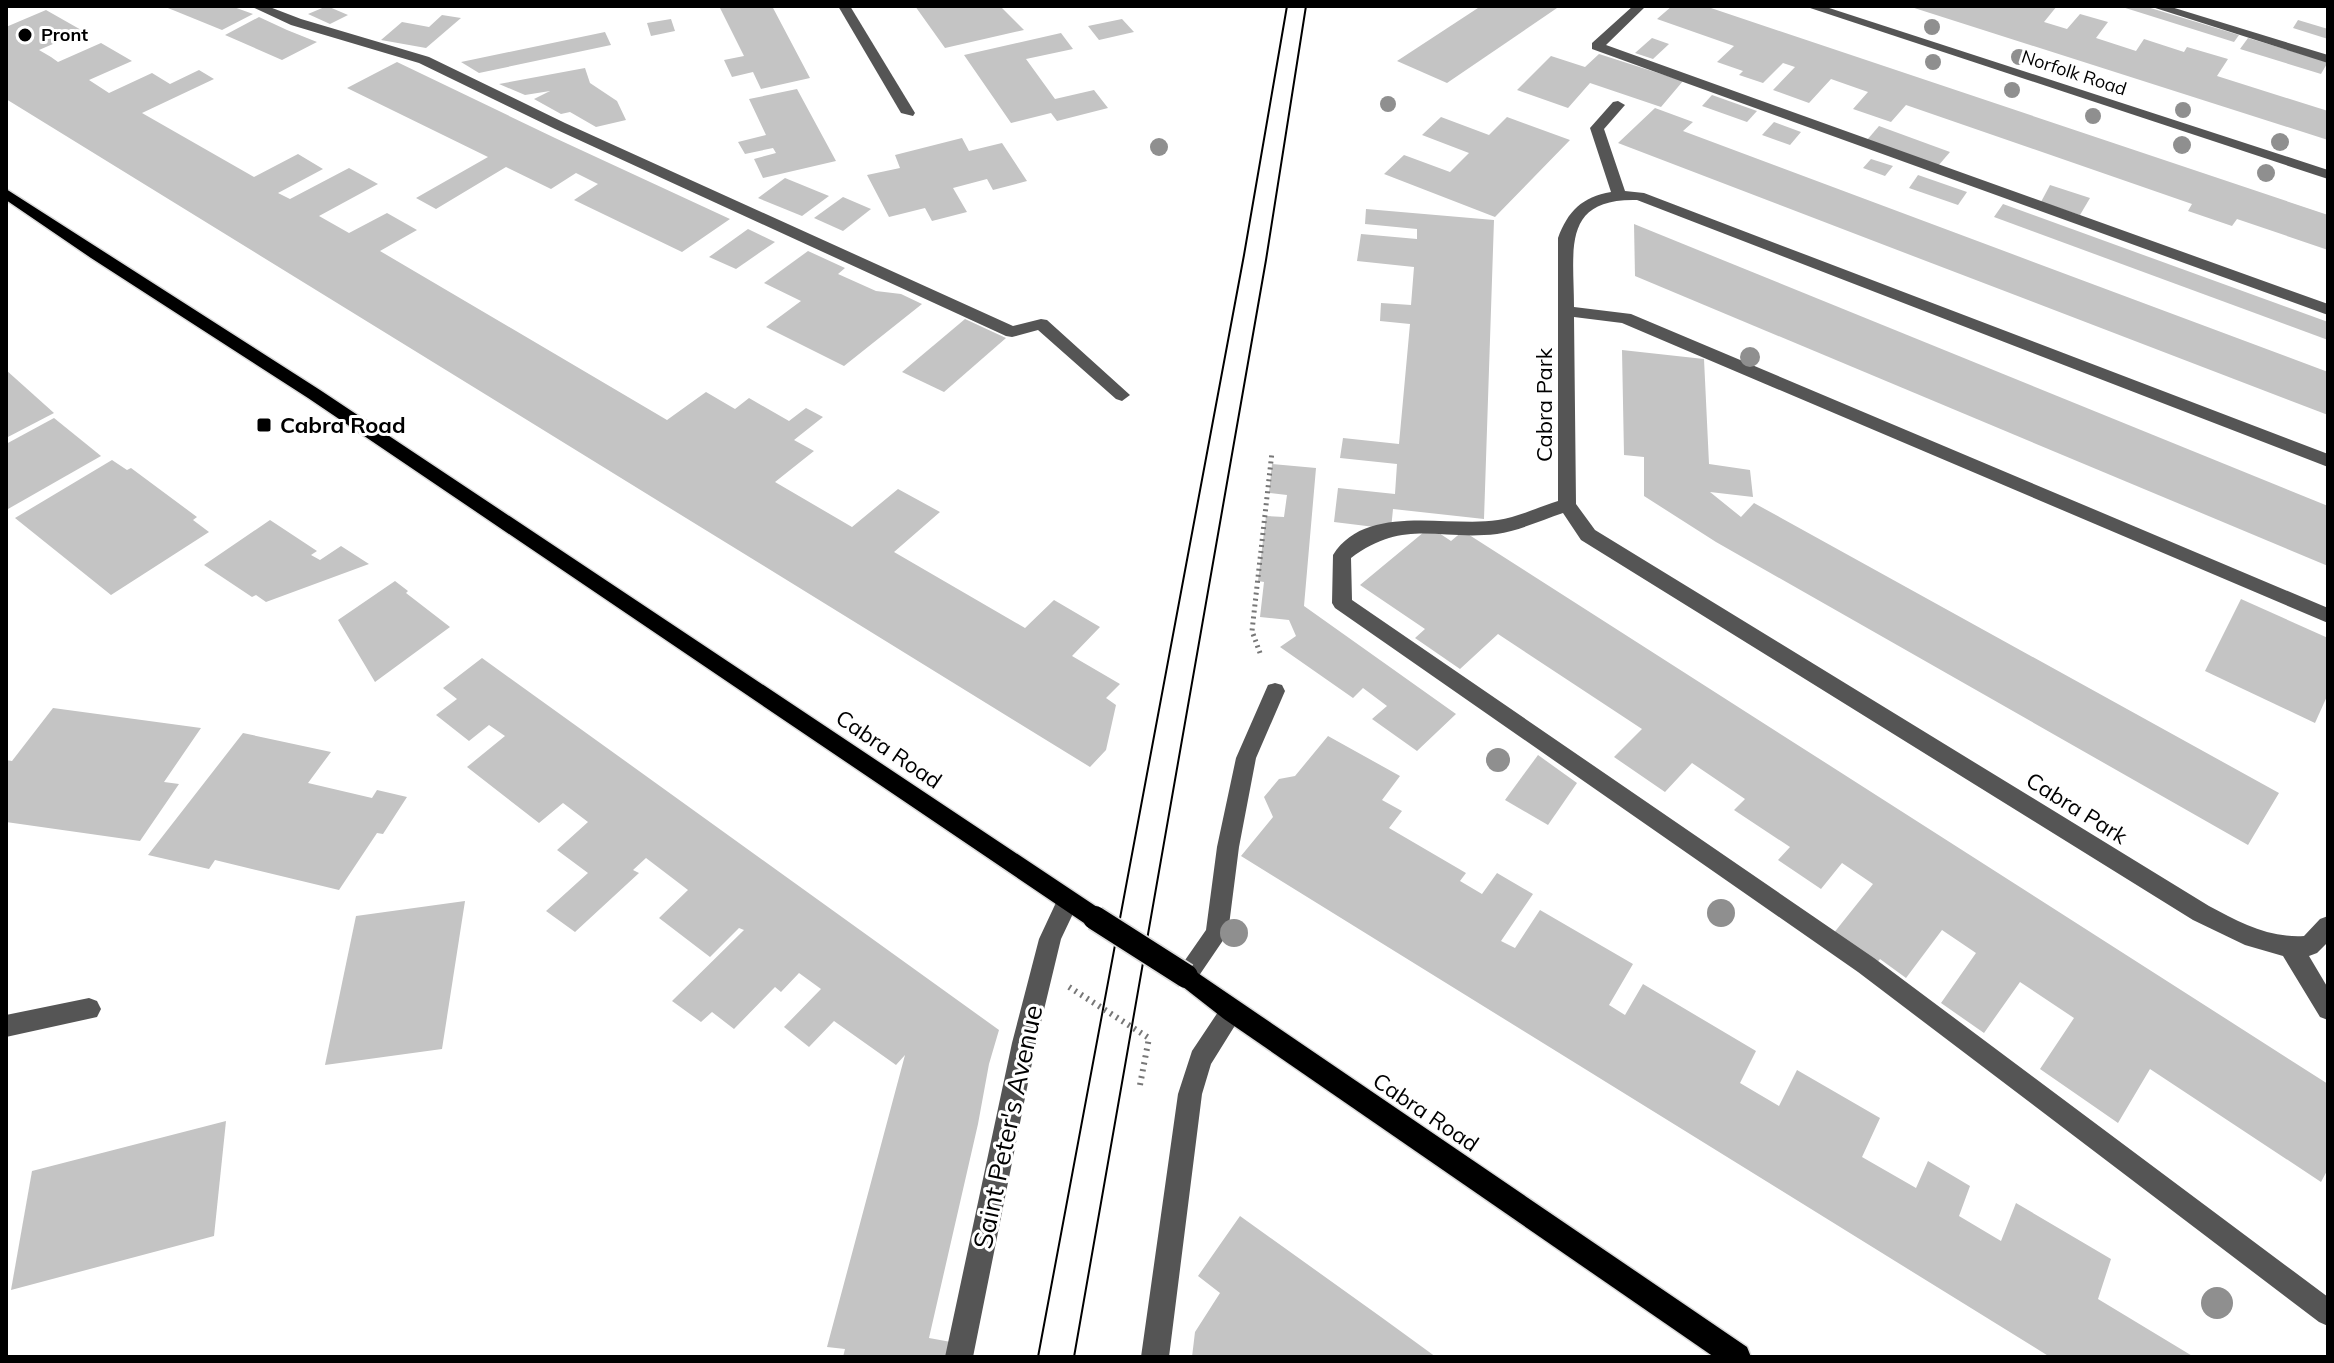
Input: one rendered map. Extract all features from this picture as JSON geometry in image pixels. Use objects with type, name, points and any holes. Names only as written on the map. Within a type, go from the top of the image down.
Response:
[{"type":"main road","name":"Cabra Road","points":[[6,193],[96,255],[314,394],[1068,901],[1186,976],[1232,1011],[1737,1357]]},
{"type":"street","points":[[256,6],[296,22],[424,60],[560,126],[1012,332],[1041,324],[1122,395]]},
{"type":"street","points":[[844,6],[908,113]]},
{"type":"street","points":[[1640,6],[1597,46],[2328,310]]},
{"type":"street","name":"Norfolk Road","points":[[1810,6],[2328,175]]},
{"type":"street","points":[[2155,6],[2328,59]]},
{"type":"street","points":[[1618,105],[1597,128],[1619,195],[1639,196],[2328,461]]},
{"type":"street","name":"Cabra Park","points":[[1619,195],[1609,194],[1595,199],[1572,217],[1566,238],[1567,505],[1588,535],[2174,897],[2246,936],[2291,948]]},
{"type":"street","points":[[1568,311],[1625,318],[2328,616]]},
{"type":"street","points":[[1567,505],[1497,527],[1420,525],[1369,535],[1342,555],[1342,603],[1866,965],[2328,1313]]},
{"type":"street","points":[[1186,976],[1217,933],[1228,847],[1246,758],[1275,691]]},
{"type":"street","name":"Saint Peter's Avenue","points":[[959,1357],[1024,1043],[1050,939],[1068,901]]},
{"type":"street","points":[[2328,926],[2309,946],[2291,948],[2328,1009]]},
{"type":"street","points":[[6,1026],[89,1009]]},
{"type":"street","points":[[1155,1357],[1190,1094],[1200,1059],[1232,1011]]},
{"type":"path","points":[[1272,452],[1252,631],[1275,691]]},
{"type":"path","points":[[1069,987],[1149,1038],[1138,1099]]},
{"type":"building","points":[[163,6],[231,6],[253,14],[222,30]]},
{"type":"building","points":[[327,6],[348,15],[330,24],[308,14]]},
{"type":"building","points":[[719,6],[772,6],[810,78],[761,89],[753,72],[732,77],[724,60],[744,56]]},
{"type":"building","points":[[915,6],[1000,6],[1024,30],[945,48]]},
{"type":"building","points":[[1481,6],[1560,6],[1447,83],[1397,61]]},
{"type":"building","points":[[1672,6],[1705,6],[2328,215],[2328,250],[2237,219],[2232,226],[2188,211],[2192,204],[1906,105],[1891,122],[1853,109],[1868,92],[1831,79],[1809,103],[1773,90],[1795,67],[1783,63],[1763,83],[1739,75],[1743,71],[1717,62],[1734,46],[1657,19]]},
{"type":"building","points":[[1908,6],[2057,6],[2044,22],[2067,29],[2080,14],[2108,22],[2096,38],[2136,51],[2144,39],[2184,52],[2187,47],[2228,59],[2217,76],[2328,111],[2328,140]]},
{"type":"building","points":[[2119,6],[2144,6],[2239,35],[2234,42]]},
{"type":"building","points":[[46,10],[83,31],[39,50],[58,62],[101,43],[132,61],[89,80],[109,93],[152,73],[170,84],[199,70],[214,79],[142,113],[254,177],[298,154],[323,169],[278,193],[290,199],[349,168],[378,184],[319,216],[349,233],[387,213],[417,230],[380,251],[667,420],[706,392],[735,409],[749,398],[789,421],[806,408],[823,417],[794,440],[814,451],[775,482],[852,527],[898,489],[940,512],[894,552],[1025,628],[1054,600],[1100,627],[1072,656],[1120,684],[1106,698],[1116,705],[1106,750],[1090,767],[6,99],[6,27]]},
{"type":"building","points":[[442,15],[461,18],[426,48],[381,40],[402,22],[429,27]]},
{"type":"building","points":[[259,17],[317,42],[282,60],[225,35]]},
{"type":"building","points":[[671,19],[675,31],[651,36],[647,23]]},
{"type":"building","points":[[1122,19],[1134,32],[1099,40],[1088,26]]},
{"type":"building","points":[[2298,20],[2328,29],[2328,39],[2293,28]]},
{"type":"building","points":[[605,32],[611,45],[479,73],[461,62]]},
{"type":"building","points":[[1061,33],[1073,49],[1026,59],[1055,99],[1094,90],[1108,108],[1057,121],[1051,113],[1011,123],[964,55]]},
{"type":"building","points":[[1652,38],[1669,44],[1653,59],[1635,53]]},
{"type":"building","points":[[2248,38],[2328,62],[2321,74],[2240,49]]},
{"type":"building","points":[[1599,54],[1683,81],[1661,107],[1590,83],[1568,108],[1517,90],[1551,56],[1585,67]]},
{"type":"building","points":[[397,62],[730,219],[682,252],[574,200],[598,184],[576,173],[551,189],[506,167],[436,209],[416,198],[488,157],[347,88]]},
{"type":"building","points":[[585,68],[590,83],[617,101],[626,120],[596,127],[570,112],[561,114],[534,99],[550,91],[525,95],[499,84]]},
{"type":"building","points":[[797,89],[836,161],[763,178],[754,159],[776,153],[773,148],[745,154],[738,142],[766,135],[749,99]]},
{"type":"building","points":[[1712,95],[1757,111],[1747,122],[1702,106]]},
{"type":"building","points":[[1655,108],[1693,122],[1683,131],[2328,372],[2328,415],[1618,143]]},
{"type":"building","points":[[1441,117],[1489,135],[1507,117],[1570,140],[1495,217],[1384,174],[1404,155],[1450,172],[1469,153],[1422,135]]},
{"type":"building","points":[[1774,122],[1801,132],[1790,145],[1762,135]]},
{"type":"building","points":[[1879,126],[1950,152],[1938,166],[1867,140]]},
{"type":"building","points":[[962,138],[969,151],[1002,143],[1027,181],[993,190],[987,179],[953,188],[967,212],[932,221],[925,208],[889,217],[867,175],[900,168],[895,155]]},
{"type":"building","points":[[1871,159],[1893,166],[1885,176],[1863,168]]},
{"type":"building","points":[[1918,175],[1967,192],[1958,205],[1909,188]]},
{"type":"building","points":[[785,178],[829,196],[802,216],[758,198]]},
{"type":"building","points":[[2050,185],[2090,198],[2080,215],[2041,202]]},
{"type":"building","points":[[843,197],[871,209],[843,231],[814,218]]},
{"type":"building","points":[[2003,204],[2328,322],[2328,340],[1994,217]]},
{"type":"building","points":[[1366,209],[1494,220],[1484,519],[1393,509],[1391,529],[1334,522],[1338,488],[1395,494],[1397,464],[1340,458],[1343,438],[1399,444],[1410,324],[1380,321],[1381,303],[1411,305],[1414,267],[1357,261],[1361,234],[1417,239],[1417,229],[1365,224]]},
{"type":"building","points":[[1634,224],[2328,506],[2328,566],[1635,276]]},
{"type":"building","points":[[748,229],[775,242],[736,269],[709,257]]},
{"type":"building","points":[[808,251],[845,268],[838,274],[876,291],[901,294],[922,304],[844,366],[766,327],[801,301],[764,283]]},
{"type":"building","points":[[965,319],[1006,338],[944,392],[902,372]]},
{"type":"building","points":[[1622,350],[1704,359],[1709,464],[1750,470],[1753,497],[1710,492],[1741,517],[1754,503],[2279,793],[2248,845],[1716,542],[1644,496],[1644,457],[1624,455]]},
{"type":"building","points":[[6,370],[54,413],[6,438]]},
{"type":"building","points":[[54,418],[101,456],[8,509],[6,444]]},
{"type":"building","points":[[112,460],[127,470],[131,468],[197,517],[193,520],[209,532],[111,595],[15,518]]},
{"type":"building","points":[[1272,464],[1316,468],[1304,606],[1456,714],[1417,751],[1372,719],[1387,706],[1363,688],[1353,698],[1280,647],[1296,636],[1289,620],[1260,617],[1264,582],[1258,581],[1266,516],[1284,517],[1287,495],[1269,493]]},
{"type":"building","points":[[270,520],[317,551],[311,555],[320,560],[341,546],[369,564],[266,602],[256,595],[252,597],[204,565]]},
{"type":"building","points":[[1430,527],[1451,541],[1463,531],[2328,1084],[2328,1169],[2321,1182],[2150,1069],[2118,1123],[2040,1069],[2074,1018],[2020,982],[1984,1033],[1941,1003],[1976,953],[1942,930],[1906,978],[1880,959],[1876,964],[1833,934],[1873,884],[1842,863],[1821,889],[1778,860],[1790,847],[1734,810],[1745,799],[1692,763],[1665,792],[1614,757],[1642,729],[1498,634],[1460,669],[1415,638],[1425,629],[1360,585]]},
{"type":"building","points":[[395,581],[450,627],[375,682],[338,620]]},
{"type":"building","points":[[2241,599],[2328,638],[2328,694],[2315,723],[2205,671]]},
{"type":"building","points":[[482,658],[999,1030],[929,1338],[951,1342],[948,1357],[843,1357],[845,1349],[827,1347],[905,1055],[896,1065],[834,1021],[809,1047],[784,1027],[821,989],[799,973],[781,992],[775,987],[734,1029],[712,1012],[701,1022],[672,1001],[744,930],[739,928],[710,957],[659,918],[688,890],[646,858],[633,870],[639,873],[575,932],[546,911],[588,873],[557,850],[588,822],[563,803],[539,823],[467,767],[505,736],[489,725],[469,741],[436,715],[457,699],[443,688]]},
{"type":"building","points":[[53,708],[201,728],[164,782],[179,784],[140,841],[6,822],[6,760],[12,761]]},
{"type":"building","points":[[243,733],[331,752],[308,783],[372,798],[377,790],[407,797],[383,834],[377,833],[339,890],[215,860],[209,869],[148,855]]},
{"type":"building","points":[[1328,736],[1400,776],[1382,800],[1402,811],[1389,828],[1466,873],[1460,881],[1482,894],[1497,873],[1533,894],[1501,941],[1515,948],[1540,910],[1633,964],[1609,1005],[1625,1015],[1643,984],[1756,1051],[1740,1083],[1779,1106],[1797,1070],[1880,1118],[1862,1157],[1916,1188],[1928,1161],[1970,1186],[1959,1216],[2001,1241],[2016,1203],[2111,1259],[2098,1299],[2194,1357],[2050,1357],[1241,856],[1273,817],[1264,797],[1279,779],[1295,776]]},
{"type":"building","points":[[1538,755],[1577,783],[1548,825],[1505,800]]},
{"type":"building","points":[[465,901],[442,1049],[325,1065],[356,916]]},
{"type":"building","points":[[226,1121],[214,1236],[11,1290],[32,1171]]},
{"type":"building","points":[[1240,1216],[1436,1357],[1192,1357],[1195,1332],[1220,1293],[1198,1276]]},
{"type":"tram line","points":[[1038,1357],[1244,255],[1287,6]]},
{"type":"tram line","points":[[1074,1357],[1266,260],[1306,6]]},
{"type":"place","name":"Pront","points":[[25,35]]},
{"type":"place","name":"Cabra Road","points":[[264,425]]}]
